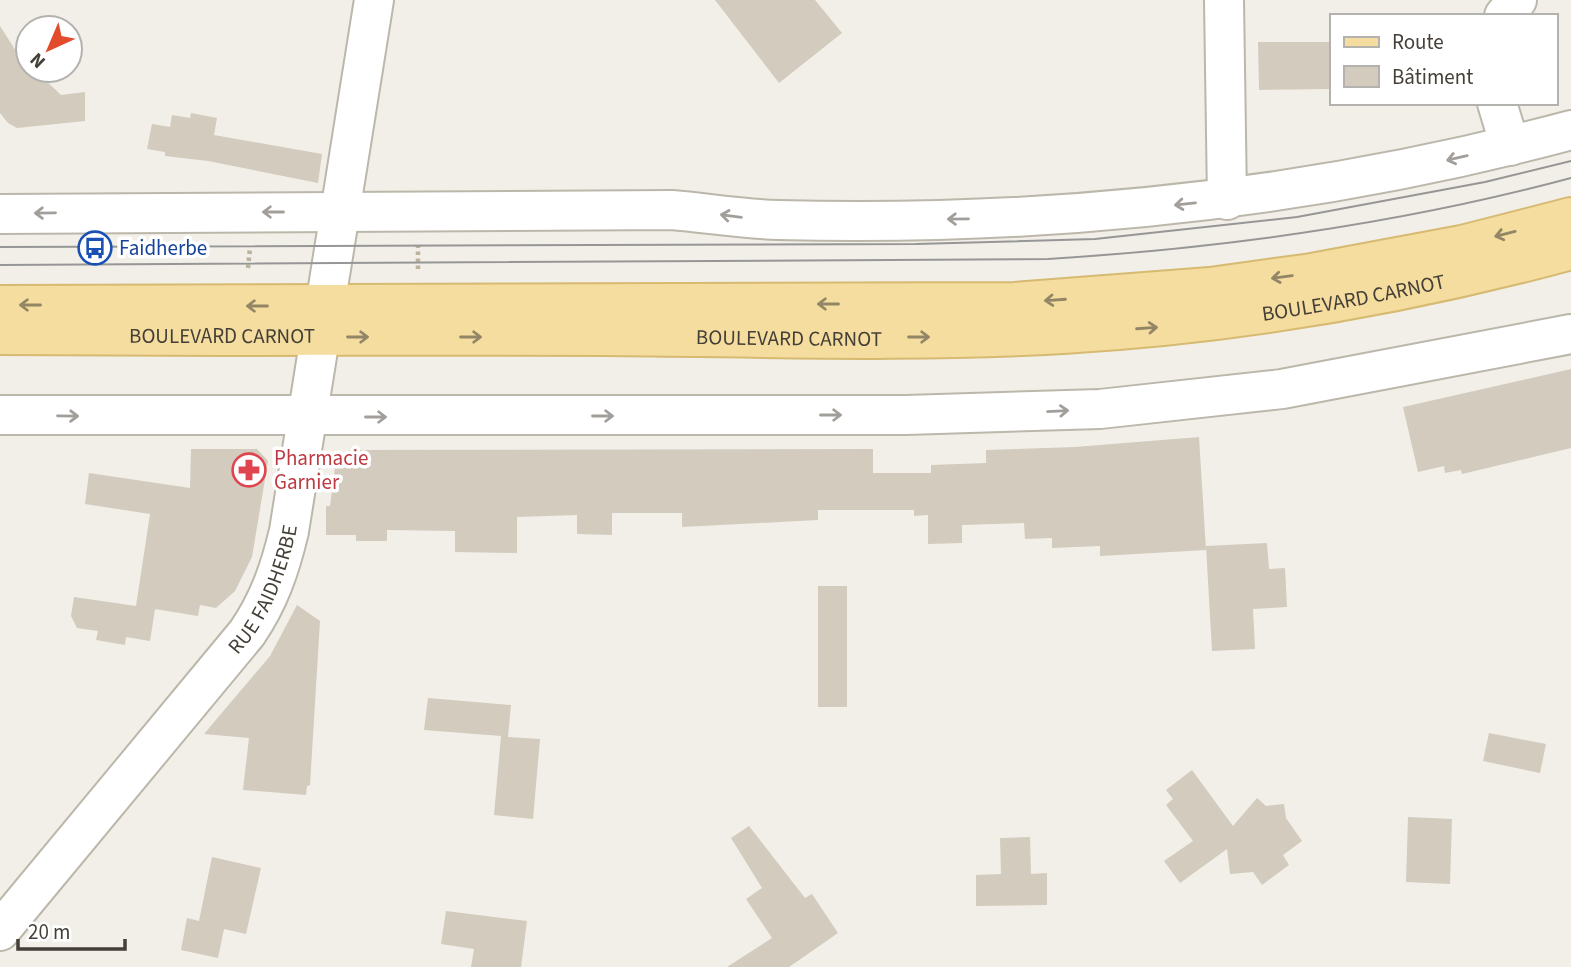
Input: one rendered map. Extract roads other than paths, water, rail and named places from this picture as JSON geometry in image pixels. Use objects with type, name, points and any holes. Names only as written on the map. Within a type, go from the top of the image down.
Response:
[{"type":"main road","name":"BOULEVARD CARNOT","points":[[0,335],[323,322],[1002,303],[1111,296],[1210,287],[1325,271],[1462,245],[1571,217]]},
{"type":"main road","name":"BOULEVARD CARNOT","points":[[0,305],[323,322],[1061,334],[1165,326],[1328,304],[1497,270],[1571,250]]},
{"type":"street","name":"RUE FAIDHERBE","points":[[0,931],[90,819],[224,663],[260,614],[283,557],[374,0]]},
{"type":"street","points":[[1224,0],[1227,200]]},
{"type":"street","points":[[1506,14],[1517,0]]},
{"type":"street","points":[[1498,105],[1510,146]]},
{"type":"street","points":[[0,215],[672,210],[778,220],[964,219],[1087,214],[1227,200],[1392,172],[1571,130]]},
{"type":"street","points":[[0,415],[906,415],[1100,409],[1282,389],[1571,334]]},
{"type":"tram line","points":[[0,247],[916,244],[1095,239],[1297,217],[1485,182],[1571,161]]},
{"type":"tram line","points":[[0,265],[1048,259],[1180,248],[1311,232],[1442,209],[1571,178]]},
{"type":"place","name":"Faidherbe","points":[[95,248]]},
{"type":"place","name":"Pharmacie Garnier","points":[[249,470]]}]
